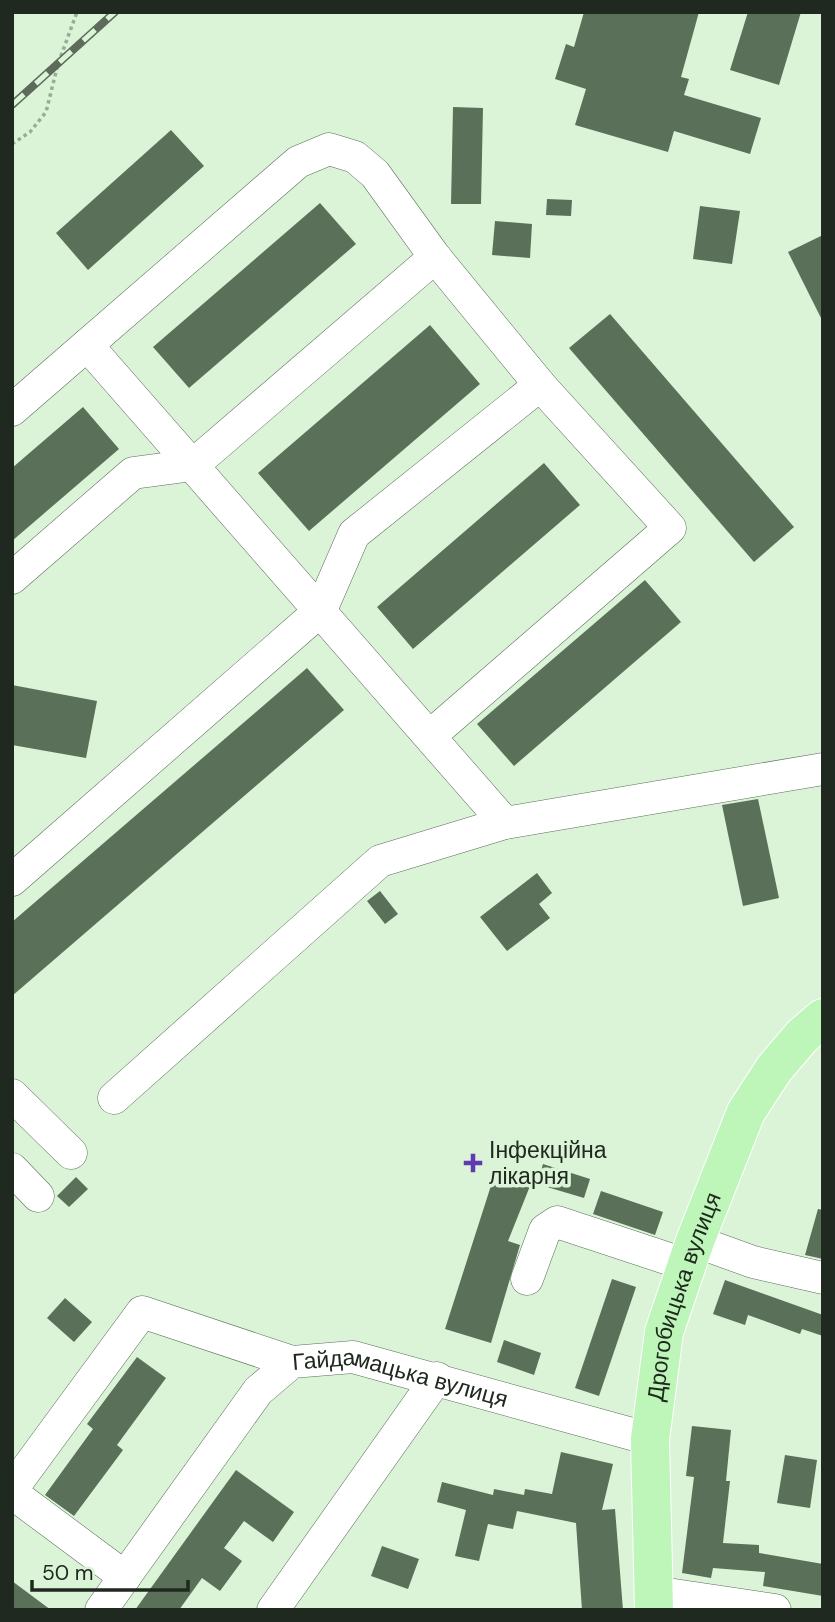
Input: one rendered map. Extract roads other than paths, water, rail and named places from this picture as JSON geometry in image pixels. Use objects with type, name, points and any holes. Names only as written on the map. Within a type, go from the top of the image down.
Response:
[{"type":"main road","name":"Дрогобицька вулиця","points":[[654,1601],[650,1438],[664,1332],[691,1253],[746,1112],[774,1069],[802,1036],[823,1018]]},
{"type":"street","points":[[12,410],[298,162],[329,149],[355,157],[375,174],[435,257],[540,385],[670,528],[431,735]]},
{"type":"street","points":[[12,578],[132,473],[193,465],[435,257]]},
{"type":"street","points":[[87,345],[431,735],[505,823]]},
{"type":"street","points":[[12,880],[321,611],[355,534],[540,385]]},
{"type":"street","points":[[114,1098],[380,862],[505,823],[823,769]]},
{"type":"street","points":[[12,1095],[71,1153]]},
{"type":"street","points":[[12,1169],[38,1196]]},
{"type":"street","points":[[527,1279],[545,1230],[557,1222],[691,1253],[753,1262],[823,1278]]},
{"type":"street","points":[[125,1577],[12,1491],[142,1312],[292,1362]]},
{"type":"street","name":"Гайдамацька вулиця","points":[[101,1610],[258,1391],[292,1362],[353,1357],[650,1438]]},
{"type":"street","points":[[273,1610],[437,1378]]},
{"type":"street","points":[[654,1601],[775,1610]]},
{"type":"railway","points":[[12,105],[115,12]]},
{"type":"place","name":"Інфекційна лікарня","points":[[473,1163]]}]
